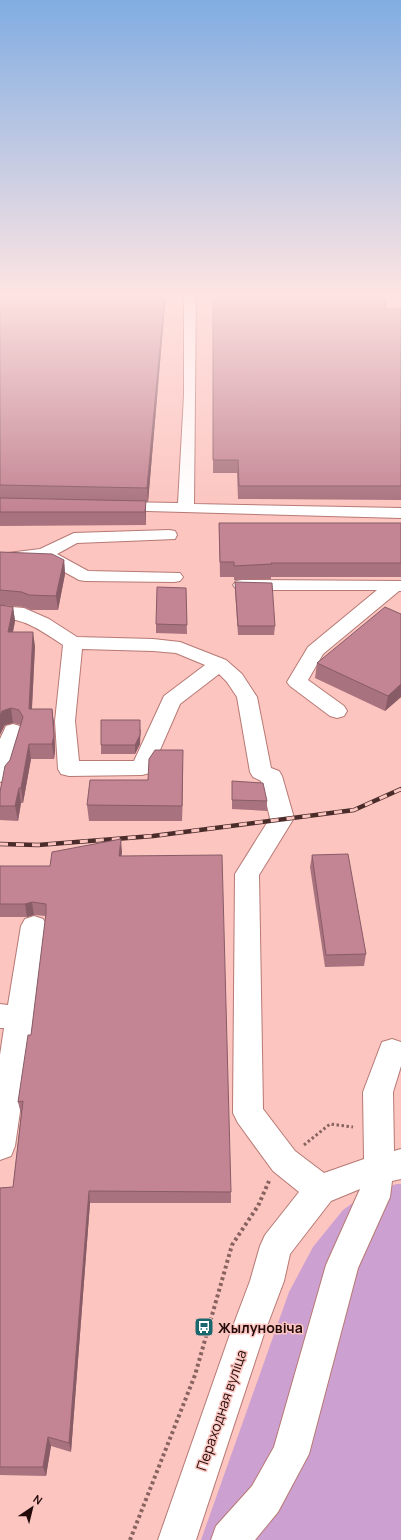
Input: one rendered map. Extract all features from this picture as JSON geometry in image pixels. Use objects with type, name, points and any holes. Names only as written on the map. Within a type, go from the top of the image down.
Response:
[{"type":"street","points":[[186,508],[189,365]]},
{"type":"street","points":[[101,506],[401,512]]},
{"type":"street","points":[[0,559],[44,554],[74,538],[169,535]]},
{"type":"street","points":[[44,554],[85,576],[174,577]]},
{"type":"street","points":[[241,585],[398,586]]},
{"type":"street","points":[[338,711],[297,682],[315,651],[398,586]]},
{"type":"street","points":[[0,612],[17,612],[42,623],[73,643],[153,645],[180,648],[219,664],[235,678],[247,697],[261,772],[271,776],[282,818],[247,874],[248,1113],[284,1161],[320,1190],[390,1166]]},
{"type":"street","points":[[73,643],[65,720],[69,769],[142,768],[171,701],[219,664]]},
{"type":"street","points":[[0,774],[13,731]]},
{"type":"street","points":[[0,1146],[10,1017],[34,926]]},
{"type":"street","points":[[230,1540],[265,1499],[290,1454],[342,1265],[390,1166],[378,1092],[392,1051]]},
{"type":"street","name":"Пераходная вуліца","points":[[177,1540],[245,1339],[267,1281],[276,1246],[320,1190]]},
{"type":"shaded area","points":[[401,1184],[401,1540],[201,1540],[289,1292],[313,1247],[343,1210],[368,1192]]},
{"type":"building","points":[[0,365],[158,365],[147,488],[0,485]]},
{"type":"building","points":[[213,365],[401,365],[401,486],[239,486],[238,460],[213,460]]},
{"type":"building","points":[[0,498],[146,501],[145,512],[0,512]]},
{"type":"building","points":[[219,523],[401,523],[401,563],[271,563],[272,564],[234,566],[234,562],[220,562]]},
{"type":"building","points":[[0,552],[52,554],[64,560],[56,596],[29,595],[22,592],[0,590]]},
{"type":"building","points":[[235,582],[272,583],[275,626],[238,626]]},
{"type":"building","points":[[157,587],[186,588],[187,625],[156,624]]},
{"type":"building","points":[[0,605],[13,607],[8,632],[33,632],[29,709],[52,709],[54,736],[52,744],[29,744],[21,788],[19,788],[15,806],[0,806],[0,792],[5,766],[10,760],[23,717],[19,710],[11,708],[2,711],[0,715]]},
{"type":"building","points":[[385,607],[401,614],[401,684],[388,696],[317,663]]},
{"type":"building","points":[[101,720],[140,720],[140,735],[135,745],[101,745]]},
{"type":"building","points":[[155,750],[183,750],[182,806],[87,805],[90,780],[148,780],[149,759]]},
{"type":"building","points":[[232,781],[263,783],[267,801],[232,800]]},
{"type":"building","points":[[121,839],[119,856],[222,855],[231,1192],[89,1191],[69,1443],[48,1437],[43,1467],[0,1467],[0,1188],[13,1187],[23,1101],[18,1102],[28,1035],[31,1035],[46,904],[32,902],[25,904],[0,904],[0,866],[50,866],[52,852]]},
{"type":"building","points":[[348,854],[366,954],[326,955],[312,855]]},
{"type":"railway","points":[[0,844],[38,845],[153,836],[354,810],[401,789]]},
{"type":"place","name":"Жылуновіча","points":[[204,1327]]}]
